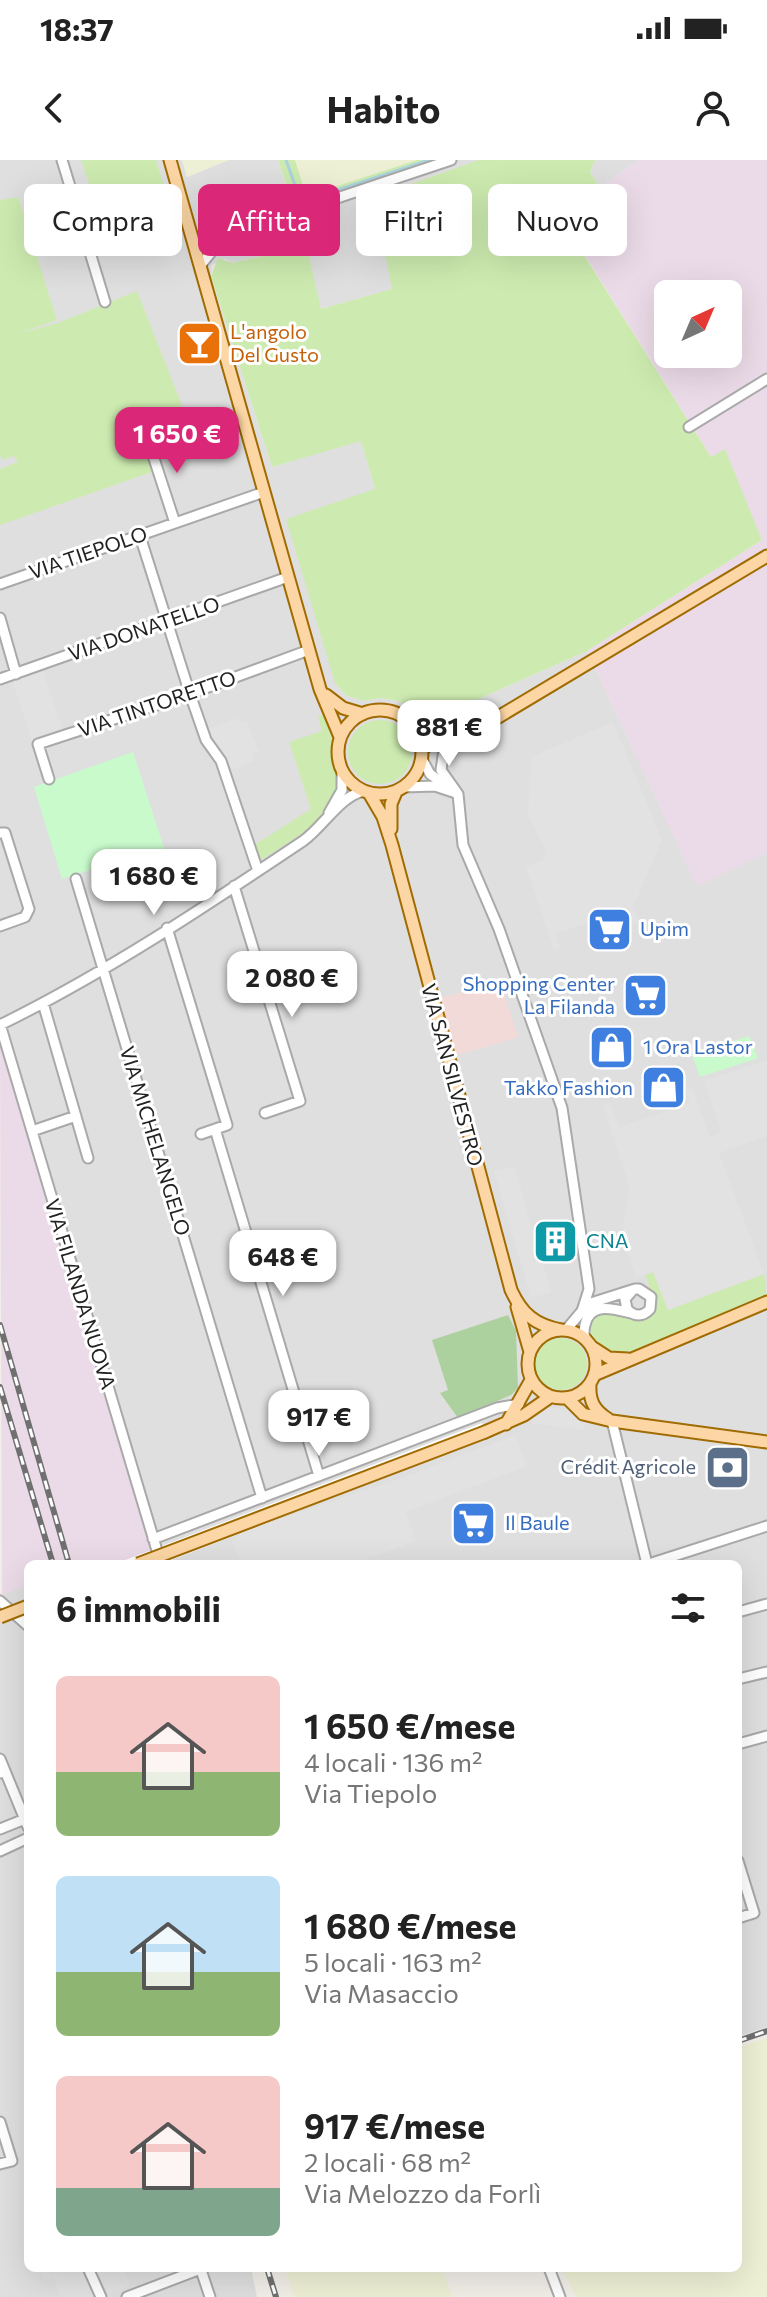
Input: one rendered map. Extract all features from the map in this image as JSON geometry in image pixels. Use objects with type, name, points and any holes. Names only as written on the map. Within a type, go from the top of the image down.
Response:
[{"type":"main road","points":[[170,160],[320,689],[340,737]]},
{"type":"main road","points":[[363,714],[347,726],[340,737],[338,752],[342,771],[366,792],[400,789],[419,769],[422,754],[438,738],[495,719],[767,556]]},
{"type":"main road","points":[[320,689],[337,705],[363,714],[385,711],[408,721],[441,727],[472,726]]},
{"type":"main road","points":[[408,721],[422,754]]},
{"type":"main road","name":"VIA SAN SILVESTRO","points":[[392,845],[390,817],[400,789]]},
{"type":"main road","name":"VIA SAN SILVESTRO","points":[[366,792],[383,817],[392,845],[428,988],[530,1352]]},
{"type":"main road","points":[[517,1302],[531,1319],[543,1326],[563,1330],[609,1358],[628,1359]]},
{"type":"main road","points":[[149,1560],[506,1424],[550,1397],[567,1398],[592,1379],[628,1359],[767,1302]]},
{"type":"main road","points":[[550,1397],[531,1380],[528,1366],[530,1352],[542,1336],[563,1330]]},
{"type":"main road","points":[[590,1345],[596,1361],[589,1396],[594,1407],[612,1421]]},
{"type":"main road","points":[[506,1424],[531,1380]]},
{"type":"main road","points":[[567,1398],[583,1414],[612,1421],[767,1442]]},
{"type":"main road","points":[[0,1617],[24,1608]]},
{"type":"street","points":[[62,160],[105,302]]},
{"type":"street","points":[[200,266],[221,240],[244,229],[451,160]]},
{"type":"street","points":[[689,427],[767,379]]},
{"type":"street","points":[[147,437],[175,523]]},
{"type":"street","name":"VIA TIEPOLO","points":[[0,584],[264,492]]},
{"type":"street","points":[[140,536],[206,740],[221,761],[258,871]]},
{"type":"street","name":"VIA DONATELLO","points":[[0,679],[288,577]]},
{"type":"street","points":[[0,618],[16,674]]},
{"type":"street","name":"VIA TINTORETTO","points":[[49,779],[38,744],[190,694],[309,650]]},
{"type":"street","points":[[495,719],[444,750],[441,770],[458,794],[463,845],[499,929],[562,1108],[589,1289],[582,1311]]},
{"type":"street","points":[[422,754],[430,774],[458,794]]},
{"type":"street","points":[[319,830],[342,790],[342,771]]},
{"type":"street","points":[[400,789],[435,786],[458,794]]},
{"type":"street","points":[[0,1025],[104,967],[258,871],[319,830],[352,795],[366,792]]},
{"type":"street","points":[[0,833],[5,833],[11,843],[29,909],[25,917],[0,926]]},
{"type":"street","name":"VIA MICHELANGELO","points":[[76,879],[262,1498]]},
{"type":"street","points":[[234,886],[300,1101],[265,1113]]},
{"type":"street","points":[[167,928],[227,1125],[201,1134]]},
{"type":"street","points":[[43,1003],[88,1158]]},
{"type":"street","name":"VIA FILANDA NUOVA","points":[[0,1025],[160,1560]]},
{"type":"street","points":[[32,1131],[76,1116]]},
{"type":"street","points":[[215,1129],[319,1476]]},
{"type":"street","points":[[589,1289],[595,1296],[604,1298]]},
{"type":"street","points":[[632,1291],[625,1302],[633,1314]]},
{"type":"street","points":[[563,1330],[582,1311],[604,1298],[646,1291],[652,1301],[644,1314],[606,1307],[595,1309],[588,1316],[583,1330],[590,1345]]},
{"type":"street","points":[[153,1539],[497,1408],[519,1404]]},
{"type":"street","points":[[612,1421],[647,1560]]},
{"type":"street","points":[[661,1560],[767,1526]]},
{"type":"street","points":[[0,1601],[24,1622]]},
{"type":"street","points":[[742,1611],[767,1604]]},
{"type":"street","points":[[742,1678],[767,1672]]},
{"type":"street","points":[[742,1743],[767,1736]]},
{"type":"street","points":[[0,1759],[2,1772],[24,1819]]},
{"type":"street","points":[[0,1829],[24,1823]]},
{"type":"street","points":[[0,1851],[24,1840]]},
{"type":"street","points":[[742,1874],[754,1913],[742,1917]]},
{"type":"street","points":[[0,2122],[12,2161],[0,2164]]},
{"type":"street","points":[[90,2272],[101,2297]]},
{"type":"street","points":[[178,2278],[184,2272]]},
{"type":"street","points":[[127,2297],[194,2272]]},
{"type":"street","points":[[203,2272],[210,2297]]},
{"type":"street","points":[[551,2272],[560,2297]]},
{"type":"shaded area","points":[[0,160],[182,160],[187,177],[228,160],[278,160],[286,184],[198,184],[198,256],[262,256],[231,263],[225,259],[212,265],[211,276],[272,467],[361,440],[375,489],[335,683],[347,696],[365,701],[380,698],[398,701],[423,713],[458,708],[587,651],[697,885],[767,853],[767,2027],[742,2036],[742,1560],[156,1560],[0,1045]]},
{"type":"shaded area","points":[[430,160],[479,160],[456,170],[449,184],[362,184]]},
{"type":"shaded area","points":[[595,160],[639,160],[606,184],[598,184],[590,172]]},
{"type":"shaded area","points":[[639,160],[767,160],[767,853],[697,886],[587,651],[762,540],[724,450],[711,457],[655,368],[742,368],[742,280],[654,280],[654,366],[585,256],[627,256],[627,184],[606,184]]},
{"type":"shaded area","points":[[356,186],[356,256],[410,256],[393,289],[321,309],[290,256],[340,256],[340,192]]},
{"type":"shaded area","points":[[42,668],[63,731],[32,741],[11,677]]},
{"type":"shaded area","points":[[239,718],[241,723],[247,721],[259,752],[252,755],[254,761],[230,770],[208,729]]},
{"type":"shaded area","points":[[613,722],[662,840],[633,908],[639,922],[627,928],[620,912],[556,933],[560,948],[554,951],[526,867],[544,860],[547,853],[528,815],[531,757]]},
{"type":"shaded area","points":[[501,983],[518,1037],[454,1056],[439,998]]},
{"type":"shaded area","points":[[0,1045],[156,1560],[24,1560],[24,1587],[2,1595]]},
{"type":"shaded area","points":[[767,1060],[767,1136],[719,1153],[764,1274],[668,1310],[653,1272],[636,1278],[622,1236],[629,1185],[603,1107],[610,1103],[619,1127],[690,1103],[686,1090],[692,1088],[710,1137],[721,1132],[704,1081]]},
{"type":"shaded area","points":[[514,1166],[551,1292],[531,1298],[494,1171]]},
{"type":"shaded area","points":[[545,1407],[569,1410],[586,1421],[584,1430],[531,1423],[533,1415]]},
{"type":"shaded area","points":[[515,1435],[527,1466],[406,1512],[416,1541],[366,1560],[239,1560],[232,1542],[243,1531],[391,1482]]},
{"type":"shaded area","points":[[24,1586],[24,2272],[252,2272],[257,2297],[0,2297],[0,1594]]},
{"type":"shaded area","points":[[42,2272],[83,2272],[85,2275],[92,2272],[124,2272],[130,2285],[102,2297],[61,2297],[53,2277],[45,2280]]},
{"type":"green space","points":[[81,160],[156,160],[163,184],[89,184]]},
{"type":"green space","points":[[182,160],[229,160],[187,177]]},
{"type":"green space","points":[[278,160],[295,160],[302,184],[286,184]]},
{"type":"green space","points":[[295,160],[417,160],[340,185],[302,184]]},
{"type":"green space","points":[[417,160],[430,160],[356,184],[340,192],[340,185]]},
{"type":"green space","points":[[479,160],[595,160],[590,172],[598,184],[488,184],[488,256],[585,256],[711,457],[725,449],[762,540],[587,651],[441,715],[423,713],[398,701],[380,698],[365,701],[347,696],[335,683],[286,519],[375,489],[361,441],[272,467],[211,276],[218,258],[232,263],[263,256],[309,256],[321,309],[392,289],[386,256],[472,256],[472,184],[411,184]]},
{"type":"green space","points":[[18,197],[24,216],[24,256],[37,256],[57,320],[17,334],[58,323],[137,291],[188,421],[142,437],[152,472],[0,525],[0,469],[18,462],[14,456],[2,460],[0,454],[0,200]]},
{"type":"green space","points":[[325,714],[332,733],[332,759],[339,790],[315,825],[258,862],[253,846],[311,809],[289,742],[322,731],[318,716]]},
{"type":"green space","points":[[374,720],[386,720],[403,729],[410,740],[410,764],[403,775],[386,784],[374,784],[362,779],[353,770],[348,758],[348,746],[353,734],[362,725]]},
{"type":"green space","points":[[133,752],[167,857],[131,868],[127,858],[62,879],[34,787]]},
{"type":"green space","points":[[749,1036],[758,1058],[700,1077],[692,1055]]},
{"type":"green space","points":[[653,1272],[668,1310],[764,1274],[767,1298],[635,1350],[615,1352],[597,1344],[589,1332],[593,1316],[606,1310],[640,1319],[655,1302],[645,1275]]},
{"type":"green space","points":[[508,1315],[516,1331],[518,1388],[511,1395],[458,1418],[440,1393],[448,1390],[432,1340]]},
{"type":"green space","points":[[561,1338],[579,1346],[587,1364],[579,1382],[561,1390],[543,1382],[535,1364],[543,1346]]},
{"type":"green space","points":[[767,2038],[767,2297],[576,2297],[564,2272],[742,2272],[742,2047]]},
{"type":"green space","points":[[286,2272],[443,2272],[453,2297],[294,2297]]},
{"type":"pier","points":[[482,1423],[488,1438],[171,1560],[125,1560]]},
{"type":"waterway","points":[[286,160],[301,202],[429,160]]},
{"type":"railway","points":[[0,1325],[68,1560]]},
{"type":"railway","points":[[0,1387],[52,1560]]},
{"type":"railway","points":[[742,2040],[767,2031]]},
{"type":"railway","points":[[268,2272],[276,2297]]},
{"type":"place","name":"L'angolo Del Gusto","points":[[199,343]]},
{"type":"place","name":"Upim","points":[[609,929]]},
{"type":"place","name":"Shopping Center La Filanda","points":[[646,996]]},
{"type":"place","name":"1 Ora Lastor","points":[[612,1047]]},
{"type":"place","name":"Takko Fashion","points":[[664,1088]]},
{"type":"place","name":"CNA","points":[[555,1241]]},
{"type":"place","name":"Crédit Agricole","points":[[727,1467]]},
{"type":"place","name":"Il Baule","points":[[474,1523]]}]
